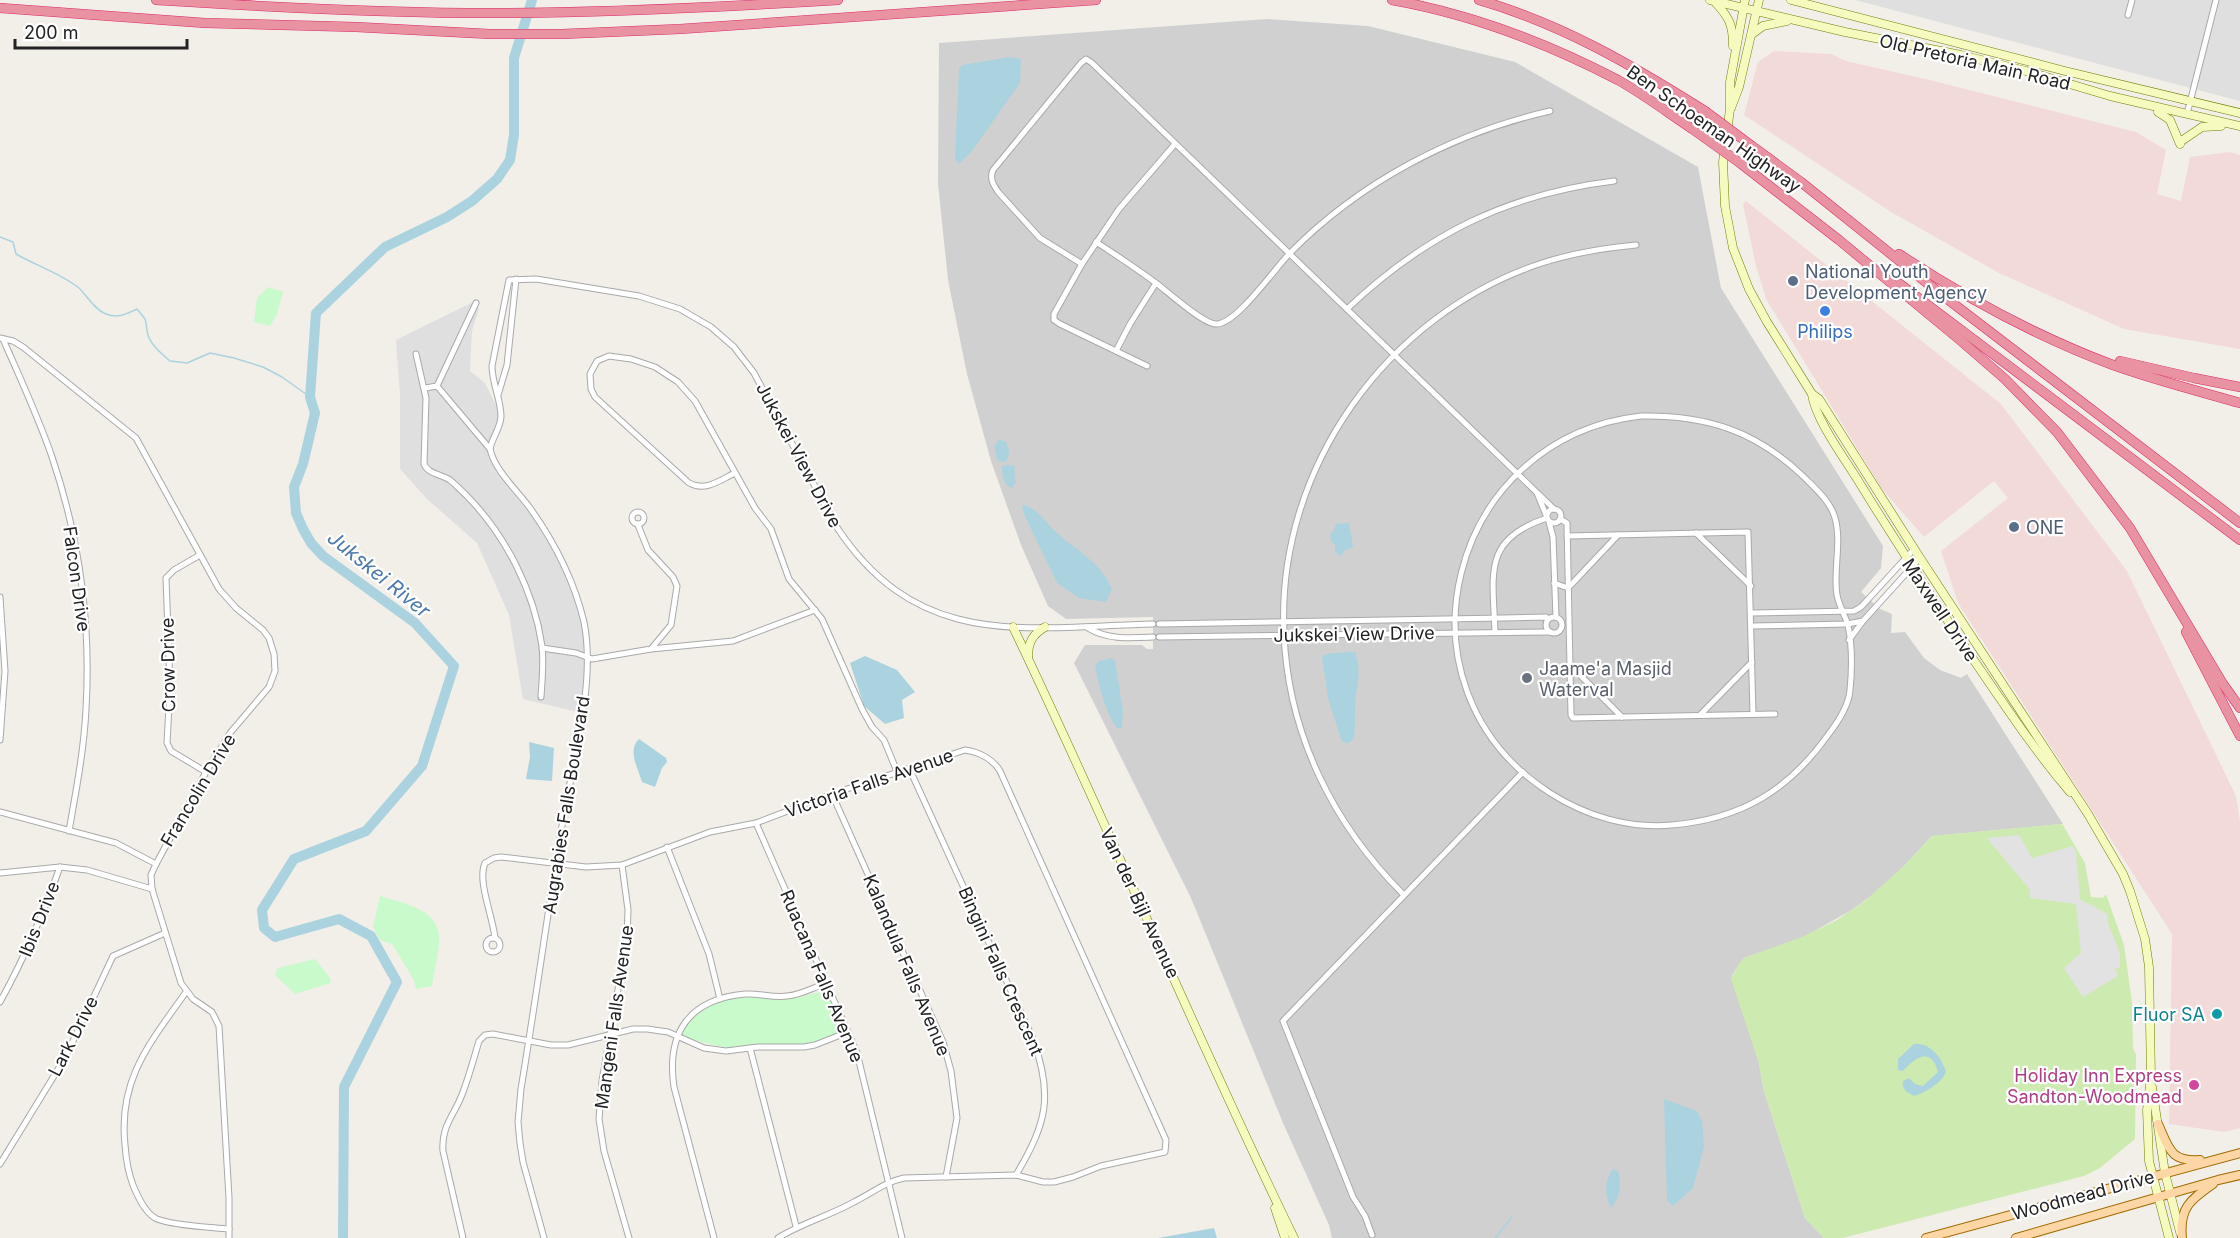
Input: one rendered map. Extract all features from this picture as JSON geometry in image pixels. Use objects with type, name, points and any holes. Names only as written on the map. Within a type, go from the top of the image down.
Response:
[{"type":"highway","points":[[156,0],[357,11],[492,13],[675,10],[838,0]]},
{"type":"highway","points":[[0,8],[205,22],[490,34],[562,34],[680,29],[1096,0]]},
{"type":"highway","name":"Ben Schoeman Highway","points":[[1392,0],[1429,6],[1550,48],[1620,81],[1740,163],[1839,240]]},
{"type":"highway","name":"Ben Schoeman Highway","points":[[1479,0],[1524,14],[1589,42],[1650,76],[1705,111],[1854,225]]},
{"type":"highway","points":[[1854,225],[1978,302],[2025,327],[2114,365],[2240,403]]},
{"type":"highway","points":[[1854,225],[1942,296],[2240,523]]},
{"type":"highway","points":[[1839,240],[2240,540]]},
{"type":"highway","points":[[1839,240],[2005,380],[2057,432],[2111,500],[2240,708]]},
{"type":"highway","points":[[2083,351],[2240,387]]},
{"type":"highway","points":[[2153,567],[2240,736]]},
{"type":"main road","name":"Old Pretoria Main Road","points":[[1712,0],[1745,4],[1757,11],[2026,71],[2120,99],[2240,127]]},
{"type":"main road","points":[[1712,0],[1726,15],[1732,26],[1733,66]]},
{"type":"main road","name":"Maxwell Drive","points":[[1730,109],[1739,87],[1759,0]]},
{"type":"main road","name":"Old Pretoria Main Road","points":[[1791,0],[2065,71],[2240,113]]},
{"type":"main road","name":"Maxwell Drive","points":[[1745,4],[1730,82],[1730,109],[1725,140],[1723,182],[1733,248],[1740,269],[1757,304],[1812,394],[1827,428],[1905,558],[2047,766],[2088,814]]},
{"type":"main road","points":[[1751,35],[1768,24],[1795,20]]},
{"type":"main road","points":[[2120,99],[2166,116],[2173,123],[2180,143],[2207,126],[2240,127]]},
{"type":"main road","name":"Maxwell Drive","points":[[1812,394],[1819,399],[1914,549],[2088,814],[2123,874],[2137,908],[2145,939],[2151,988],[2151,1077],[2147,1110],[2147,1146],[2157,1198],[2169,1238]]},
{"type":"main road","name":"Van der Bijl Avenue","points":[[1013,627],[1142,906],[1264,1179],[1294,1238]]},
{"type":"main road","points":[[1028,658],[1030,641],[1037,632],[1046,627]]},
{"type":"main road","name":"Maxwell Drive","points":[[2151,1077],[2165,1173],[2182,1238]]},
{"type":"main road","points":[[2158,1124],[2170,1150],[2176,1157],[2190,1161],[2215,1159]]},
{"type":"main road","name":"Woodmead Drive","points":[[1926,1238],[2240,1153]]},
{"type":"main road","name":"Woodmead Drive","points":[[2016,1238],[2240,1175]]},
{"type":"main road","name":"Van der Bijl Avenue","points":[[1264,1179],[1285,1238]]},
{"type":"main road","points":[[2182,1238],[2181,1222],[2186,1207],[2195,1197],[2218,1180]]},
{"type":"street","points":[[2128,15],[2132,0]]},
{"type":"street","points":[[2187,114],[2216,0]]},
{"type":"street","points":[[1082,264],[1040,238],[999,193],[991,177],[999,162],[1086,59],[1560,513],[1553,537]]},
{"type":"street","points":[[1096,242],[1205,320],[1215,324],[1222,323],[1239,311],[1290,253],[1345,206],[1412,162],[1484,130],[1550,111]]},
{"type":"street","points":[[1147,366],[1060,324],[1054,320],[1054,314],[1096,242],[1129,196],[1175,144]]},
{"type":"street","points":[[1347,309],[1402,261],[1462,225],[1526,200],[1568,188],[1614,181]]},
{"type":"street","points":[[1403,894],[1363,851],[1347,829],[1326,792],[1300,727],[1294,703],[1284,635],[1284,598],[1293,539],[1310,483],[1330,439],[1359,394],[1394,355],[1449,309],[1504,278],[1564,257],[1636,245]]},
{"type":"street","points":[[498,394],[506,370],[516,279]]},
{"type":"street","name":"Jukskei View Drive","points":[[496,346],[509,280],[516,279],[536,279],[639,296],[680,309],[711,327],[734,347],[754,373],[838,529],[861,562],[884,584],[899,594],[935,613],[968,622],[1013,627],[1086,628],[1156,624],[1546,617],[1569,619]]},
{"type":"street","points":[[1116,351],[1156,283]]},
{"type":"street","points":[[425,387],[437,386],[476,303]]},
{"type":"street","name":"Francolin Drive","points":[[1,338],[23,347],[136,438],[219,589],[269,638],[275,663],[269,687],[230,733],[206,772],[151,875],[152,889],[173,962],[186,992],[212,1012],[219,1026],[229,1238]]},
{"type":"street","name":"Falcon Drive","points":[[1,338],[41,426],[52,458],[79,567],[85,618],[87,683],[81,759],[69,831]]},
{"type":"street","points":[[490,449],[501,421],[498,394],[492,375],[496,346],[509,348]]},
{"type":"street","points":[[416,354],[425,387],[423,459],[426,468],[456,485],[502,541],[526,589],[535,615],[542,648],[541,697]]},
{"type":"street","points":[[735,473],[705,487],[689,483],[595,397],[589,382],[592,366],[603,357],[616,356],[655,367],[678,382],[704,413],[755,508],[771,530],[789,579],[826,626],[862,709],[889,748],[898,774]]},
{"type":"street","name":"Augrabies Falls Boulevard","points":[[437,386],[490,449],[497,466],[543,526],[563,562],[584,622],[588,658],[582,713],[521,1089],[519,1133],[523,1162],[544,1238]]},
{"type":"street","points":[[1660,416],[1688,418],[1735,430],[1777,453],[1814,486],[1833,512],[1836,524],[1837,592],[1842,611],[1847,624],[1849,640],[1849,698],[1837,723],[1806,764],[1789,781],[1755,802],[1701,821],[1670,825],[1629,824],[1598,816],[1568,804],[1523,772],[1495,742],[1478,714],[1465,684],[1455,632],[1458,585],[1471,543],[1493,502],[1516,473],[1547,449],[1587,429],[1625,418],[1660,416]]},
{"type":"street","points":[[1537,492],[1553,537],[1554,619],[1546,626],[1550,632],[1569,630]]},
{"type":"street","points":[[1547,518],[1549,511],[1554,509]]},
{"type":"street","points":[[1495,632],[1494,568],[1498,552],[1515,531],[1547,518],[1567,523],[1570,715],[1573,718],[1775,714]]},
{"type":"street","points":[[638,525],[648,550],[673,577],[677,586],[671,625],[651,649]]},
{"type":"street","points":[[1567,536],[1748,532],[1753,714]]},
{"type":"street","points":[[1696,533],[1750,585]]},
{"type":"street","points":[[1568,588],[1618,535]]},
{"type":"street","points":[[1751,613],[1858,610],[1914,549]]},
{"type":"street","name":"Crow Drive","points":[[200,555],[174,570],[166,578],[170,688],[167,743],[171,751],[206,772]]},
{"type":"street","points":[[1849,640],[1863,621],[1920,558]]},
{"type":"street","points":[[1554,584],[1568,588]]},
{"type":"street","points":[[0,597],[5,671],[0,740]]},
{"type":"street","points":[[542,648],[597,658],[651,649],[733,641],[815,610]]},
{"type":"street","points":[[1770,612],[1770,625]]},
{"type":"street","points":[[1760,613],[1758,619],[1760,626]]},
{"type":"street","points":[[1554,619],[1562,625],[1560,630]]},
{"type":"street","points":[[1751,626],[1847,624],[1863,621]]},
{"type":"street","points":[[1167,624],[1167,637]]},
{"type":"street","points":[[1125,625],[1125,638]]},
{"type":"street","name":"Jukskei View Drive","points":[[1086,628],[1102,635],[1125,638],[1550,632]]},
{"type":"street","points":[[1700,715],[1752,662]]},
{"type":"street","points":[[1570,664],[1622,717]]},
{"type":"street","name":"Victoria Falls Avenue","points":[[495,938],[483,885],[483,868],[485,863],[495,858],[586,867],[622,865],[710,832],[756,823],[832,794],[965,750],[988,758],[997,767],[1167,1146],[1164,1154],[1101,1166],[1063,1180],[1043,1182],[1016,1175]]},
{"type":"street","name":"Bingini Falls Crescent","points":[[910,770],[1042,1063],[1044,1112],[1036,1142],[1016,1175]]},
{"type":"street","points":[[1372,1235],[1365,1216],[1353,1197],[1283,1021],[1523,772]]},
{"type":"street","name":"Kalandula Falls Avenue","points":[[832,794],[943,1042],[951,1071],[957,1118],[946,1178]]},
{"type":"street","points":[[0,812],[116,843],[156,864]]},
{"type":"street","name":"Ruacana Falls Avenue","points":[[756,823],[848,1032],[862,1071],[902,1238]]},
{"type":"street","points":[[667,847],[706,944],[720,999]]},
{"type":"street","name":"Mangeni Falls Avenue","points":[[622,865],[628,927],[601,1091],[599,1119],[604,1151],[629,1238]]},
{"type":"street","points":[[0,873],[60,867],[87,870],[152,889]]},
{"type":"street","name":"Ibis Drive","points":[[0,1002],[19,969],[40,922],[60,867]]},
{"type":"street","name":"Lark Drive","points":[[0,1164],[65,1058],[114,956],[165,933]]},
{"type":"street","points":[[714,1238],[674,1087],[671,1064],[676,1037],[683,1024],[694,1014],[720,999],[746,994],[787,996],[827,983]]},
{"type":"street","points":[[186,992],[148,1046],[125,1099],[123,1123],[127,1165],[136,1193],[157,1219],[229,1229]]},
{"type":"street","points":[[463,1238],[443,1151],[445,1127],[462,1095],[482,1037],[493,1034],[568,1045],[633,1029],[647,1029],[668,1032],[704,1048],[726,1051],[804,1047],[848,1032]]},
{"type":"street","points":[[750,1048],[796,1226]]},
{"type":"street","points":[[778,1238],[796,1226],[854,1203],[889,1181],[904,1178],[1016,1175]]},
{"type":"shaded area","points":[[1855,0],[2240,0],[2240,101]]},
{"type":"shaded area","points":[[1267,19],[1368,26],[1515,62],[1698,167],[1721,288],[1883,546],[1881,568],[1861,592],[1880,609],[1892,614],[1891,633],[1905,632],[1924,658],[1940,670],[1961,678],[1967,674],[2063,824],[1932,836],[1875,893],[1850,911],[1802,938],[1744,958],[1736,969],[1732,976],[1759,1063],[1764,1091],[1805,1218],[1824,1238],[1332,1238],[1329,1225],[1283,1123],[1191,898],[1074,663],[1085,645],[1142,645],[1147,649],[1153,649],[1153,617],[1066,619],[1048,606],[1021,545],[991,461],[967,374],[948,280],[938,184],[939,43]]},
{"type":"shaded area","points":[[1774,51],[1831,54],[1846,61],[2136,132],[2166,150],[2157,194],[2181,201],[2190,157],[2230,152],[2240,155],[2240,349],[2124,329],[1999,273],[1891,212],[1744,115],[1758,62]]},
{"type":"shaded area","points":[[1746,201],[2001,404],[2127,571],[2236,796],[2240,822],[2240,1128],[2224,1132],[2169,1124],[2172,934],[1958,603],[1941,551],[2008,498],[1994,481],[1924,537],[1882,489],[1766,299],[1755,262],[1743,204]]},
{"type":"shaded area","points":[[475,301],[479,309],[472,331],[470,371],[485,383],[501,415],[490,449],[558,552],[586,634],[582,713],[523,699],[509,615],[477,543],[427,499],[400,469],[400,396],[396,340]]},
{"type":"shaded area","points":[[2019,835],[2032,858],[2073,846],[2076,851],[2080,899],[2107,914],[2109,926],[2120,953],[2120,968],[2115,968],[2118,976],[2083,997],[2064,968],[2081,953],[2076,904],[2030,898],[2030,890],[1987,838]]},
{"type":"green space","points":[[268,287],[283,292],[277,314],[270,326],[254,322],[257,298]]},
{"type":"green space","points":[[2063,825],[2085,863],[2091,897],[2103,898],[2106,894],[2124,945],[2132,1002],[2133,1048],[2136,1055],[2135,1139],[2100,1168],[2084,1176],[1843,1238],[1824,1238],[1805,1218],[1764,1091],[1759,1063],[1731,979],[1739,964],[1744,958],[1802,937],[1837,920],[1866,900],[1903,867],[1932,836]]},
{"type":"green space","points":[[380,896],[409,905],[427,914],[438,929],[439,939],[432,986],[416,989],[414,980],[392,944],[380,940],[373,927]]},
{"type":"green space","points":[[315,959],[330,978],[331,983],[295,994],[275,975],[277,969],[282,967]]},
{"type":"green space","points":[[827,990],[845,1030],[810,1045],[726,1048],[677,1036],[694,1014],[713,1004],[740,996],[763,995],[796,998]]},
{"type":"water","points":[[1010,57],[1021,59],[1020,83],[972,151],[959,164],[955,159],[959,69],[962,65]]},
{"type":"water","points":[[998,440],[1005,441],[1008,446],[1009,453],[1006,461],[1001,462],[997,459],[994,447]]},
{"type":"water","points":[[1002,466],[1015,468],[1016,482],[1012,488],[1007,485],[1003,476]]},
{"type":"water","points":[[1022,506],[1038,513],[1102,572],[1112,589],[1106,602],[1079,598],[1057,583],[1023,512]]},
{"type":"water","points":[[1349,523],[1353,547],[1345,550],[1340,557],[1335,551],[1330,534],[1334,531],[1336,524]]},
{"type":"water","points":[[1355,652],[1359,676],[1355,701],[1354,738],[1349,743],[1342,742],[1328,698],[1322,656]]},
{"type":"water","points":[[865,656],[897,670],[915,692],[902,700],[904,718],[885,724],[864,706],[850,663]]},
{"type":"water","points":[[1112,658],[1115,661],[1123,711],[1122,728],[1117,728],[1109,714],[1095,666],[1099,661]]},
{"type":"water","points":[[639,739],[666,758],[667,762],[662,768],[655,787],[642,782],[636,765],[634,748]]},
{"type":"water","points":[[529,742],[554,748],[552,781],[526,779],[530,757]]},
{"type":"water","points":[[1914,1044],[1930,1048],[1942,1061],[1946,1072],[1933,1087],[1914,1096],[1904,1088],[1903,1081],[1909,1078],[1915,1084],[1923,1086],[1938,1072],[1935,1064],[1927,1057],[1918,1059],[1903,1071],[1898,1070],[1898,1059]]},
{"type":"water","points":[[1664,1099],[1697,1111],[1702,1121],[1704,1147],[1693,1188],[1673,1206],[1667,1200]]},
{"type":"water","points":[[1613,1169],[1618,1171],[1620,1186],[1611,1208],[1606,1188]]},
{"type":"water","points":[[1214,1228],[1217,1238],[1158,1238]]},
{"type":"waterway","name":"Jukskei River","points":[[343,1238],[344,1087],[397,982],[371,936],[339,919],[275,937],[264,928],[262,910],[294,859],[366,831],[422,766],[454,666],[415,623],[323,556],[311,543],[296,513],[294,487],[303,464],[315,413],[310,397],[316,313],[385,247],[447,217],[472,201],[497,179],[510,160],[514,135],[514,58],[532,0]]},
{"type":"waterway","points":[[0,237],[13,242],[16,254],[79,288],[102,312],[118,316],[137,309],[145,320],[152,342],[170,361],[187,363],[210,353],[234,358],[263,367],[310,397]]},
{"type":"waterway","points":[[1495,1238],[1512,1217]]},
{"type":"place","name":"National Youth Development Agency","points":[[1793,281]]},
{"type":"place","name":"Philips","points":[[1825,311]]},
{"type":"place","name":"ONE","points":[[2014,527]]},
{"type":"place","name":"Jaame'a Masjid Waterval","points":[[1527,678]]},
{"type":"place","name":"Fluor SA","points":[[2217,1014]]},
{"type":"place","name":"Holiday Inn Express Sandton-Woodmead","points":[[2194,1085]]}]
